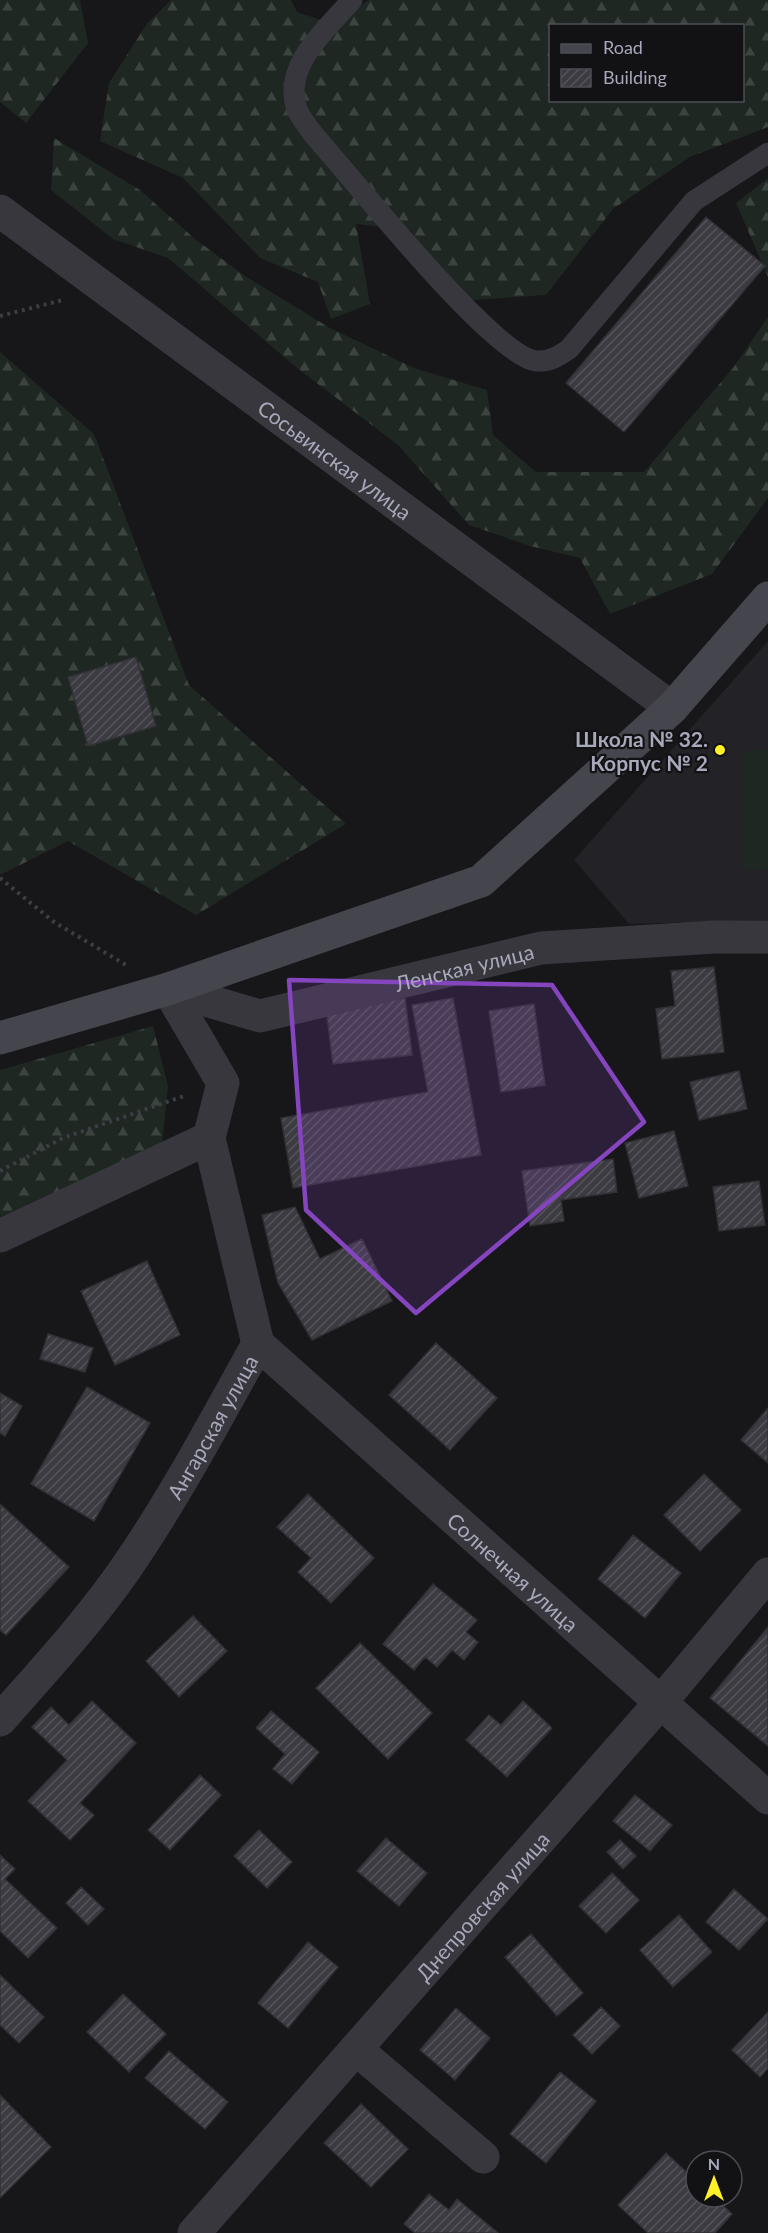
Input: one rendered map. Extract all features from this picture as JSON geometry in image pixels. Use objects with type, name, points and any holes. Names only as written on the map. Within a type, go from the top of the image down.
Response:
[{"type":"street","name":"Сосьвинская улица","points":[[0,211],[672,708]]},
{"type":"street","points":[[0,1038],[168,989],[481,881],[672,708],[768,598]]},
{"type":"street","name":"Ленская улица","points":[[168,989],[260,1016],[541,948],[714,937],[768,937]]},
{"type":"street","points":[[168,989],[223,1083]]},
{"type":"street","name":"Ангарская улица","points":[[0,1720],[88,1620],[125,1569],[171,1498],[258,1344],[209,1138],[223,1083]]},
{"type":"street","points":[[0,1236],[209,1138]]},
{"type":"street","name":"Солнечная улица","points":[[258,1344],[768,1798]]},
{"type":"street","name":"Днепровская улица","points":[[194,2233],[660,1703],[768,1574]]},
{"type":"street","points":[[356,2049],[483,2157]]},
{"type":"lane","points":[[352,0],[305,55],[293,80],[296,108],[313,134],[470,313],[518,354],[536,361],[556,359],[569,349],[694,201],[768,153]]},
{"type":"path","points":[[0,316],[106,289]]},
{"type":"path","points":[[0,878],[54,922],[168,989]]},
{"type":"path","points":[[0,1171],[63,1138],[223,1083]]},
{"type":"highlighted area","points":[[289,980],[552,985],[644,1122],[416,1313],[306,1210]]},
{"type":"shaded area","name":"Школа № 32. Корпус № 2","points":[[768,641],[768,920],[629,924],[574,860]]},
{"type":"green space","points":[[0,0],[80,0],[88,43],[26,123],[0,102]]},
{"type":"green space","points":[[171,0],[291,0],[297,12],[336,25],[368,0],[768,0],[768,127],[690,157],[613,209],[546,295],[456,301],[410,230],[356,224],[370,304],[331,319],[318,282],[260,258],[183,178],[100,141],[109,83],[146,25]]},
{"type":"green space","points":[[54,138],[140,190],[195,239],[245,276],[330,328],[414,368],[487,390],[493,435],[536,472],[644,472],[733,368],[768,317],[768,498],[712,574],[610,614],[580,558],[530,546],[469,525],[398,445],[297,368],[168,258],[113,239],[51,190]]},
{"type":"green space","points":[[768,178],[768,277],[736,203]]},
{"type":"green space","points":[[0,352],[94,434],[189,685],[346,824],[196,915],[68,841],[0,875]]},
{"type":"green space","points":[[768,750],[768,869],[743,870],[743,751]]},
{"type":"green space","points":[[153,1026],[168,1086],[162,1145],[0,1224],[0,1070]]},
{"type":"building","points":[[706,217],[765,266],[624,432],[566,383]]},
{"type":"building","points":[[136,657],[156,726],[88,746],[68,677]]},
{"type":"building","points":[[714,967],[724,1052],[662,1059],[656,1009],[675,1006],[671,971]]},
{"type":"building","points":[[405,998],[412,1055],[333,1064],[326,1008]]},
{"type":"building","points":[[453,998],[481,1155],[293,1188],[281,1118],[428,1092],[412,1005]]},
{"type":"building","points":[[534,1004],[545,1085],[501,1092],[489,1011]]},
{"type":"building","points":[[739,1071],[747,1109],[699,1120],[690,1082]]},
{"type":"building","points":[[674,1131],[688,1186],[639,1198],[625,1143]]},
{"type":"building","points":[[613,1159],[617,1192],[561,1200],[564,1221],[530,1226],[522,1171]]},
{"type":"building","points":[[759,1181],[765,1225],[719,1231],[713,1187]]},
{"type":"building","points":[[295,1207],[320,1259],[362,1239],[392,1301],[312,1340],[278,1283],[262,1215]]},
{"type":"building","points":[[147,1261],[180,1335],[115,1365],[81,1291]]},
{"type":"building","points":[[48,1334],[93,1348],[85,1372],[40,1359]]},
{"type":"building","points":[[436,1343],[497,1398],[450,1450],[389,1395]]},
{"type":"building","points":[[87,1387],[150,1423],[94,1521],[31,1484]]},
{"type":"building","points":[[0,1393],[22,1406],[5,1436],[0,1433]]},
{"type":"building","points":[[768,1408],[768,1463],[741,1440]]},
{"type":"building","points":[[704,1474],[741,1510],[700,1551],[664,1515]]},
{"type":"building","points":[[308,1494],[374,1558],[331,1603],[298,1572],[311,1558],[277,1527]]},
{"type":"building","points":[[0,1504],[69,1567],[6,1635],[0,1630]]},
{"type":"building","points":[[633,1535],[681,1573],[645,1618],[598,1579]]},
{"type":"building","points":[[433,1584],[477,1620],[466,1632],[478,1642],[464,1660],[452,1650],[437,1667],[425,1657],[414,1670],[383,1644]]},
{"type":"building","points":[[193,1616],[227,1651],[179,1697],[146,1661]]},
{"type":"building","points":[[768,1627],[768,1746],[710,1698]]},
{"type":"building","points":[[360,1643],[432,1713],[388,1759],[316,1688]]},
{"type":"building","points":[[92,1701],[136,1743],[80,1803],[94,1815],[70,1840],[28,1801],[67,1760],[32,1727],[51,1707],[69,1725]]},
{"type":"building","points":[[523,1701],[552,1728],[507,1777],[466,1740],[489,1715],[501,1725]]},
{"type":"building","points":[[271,1711],[319,1752],[292,1784],[273,1769],[285,1754],[256,1728]]},
{"type":"building","points":[[200,1775],[221,1795],[170,1850],[148,1830]]},
{"type":"building","points":[[635,1795],[672,1825],[650,1851],[613,1821]]},
{"type":"building","points":[[259,1830],[292,1862],[267,1888],[234,1856]]},
{"type":"building","points":[[386,1838],[427,1873],[399,1906],[357,1871]]},
{"type":"building","points":[[620,1840],[636,1856],[623,1869],[607,1852]]},
{"type":"building","points":[[0,1855],[15,1869],[5,1879],[57,1928],[28,1958],[0,1931]]},
{"type":"building","points":[[612,1873],[639,1900],[606,1933],[579,1906]]},
{"type":"building","points":[[81,1887],[104,1909],[88,1925],[66,1903]]},
{"type":"building","points":[[734,1889],[768,1919],[739,1950],[706,1922]]},
{"type":"building","points":[[679,1915],[712,1952],[673,1987],[640,1950]]},
{"type":"building","points":[[531,1934],[583,1993],[557,2016],[505,1957]]},
{"type":"building","points":[[308,1942],[338,1967],[288,2028],[258,2003]]},
{"type":"building","points":[[0,1975],[44,2017],[19,2043],[0,2025]]},
{"type":"building","points":[[123,1994],[166,2034],[129,2072],[87,2032]]},
{"type":"building","points":[[601,2007],[620,2026],[592,2054],[573,2035]]},
{"type":"building","points":[[456,2008],[490,2038],[455,2080],[420,2050]]},
{"type":"building","points":[[768,2012],[768,2068],[760,2077],[732,2050]]},
{"type":"building","points":[[169,2051],[228,2102],[205,2129],[145,2078]]},
{"type":"building","points":[[560,2072],[596,2101],[546,2163],[510,2134]]},
{"type":"building","points":[[0,2095],[51,2147],[0,2198]]},
{"type":"building","points":[[361,2104],[408,2149],[371,2187],[324,2143]]},
{"type":"building","points":[[666,2153],[684,2170],[684,2209],[727,2209],[732,2214],[715,2233],[648,2233],[618,2205]]},
{"type":"building","points":[[429,2194],[449,2210],[457,2199],[498,2233],[415,2233],[404,2224]]},
{"type":"place","name":"Школа № 32. Корпус № 2","points":[[720,750]]}]
